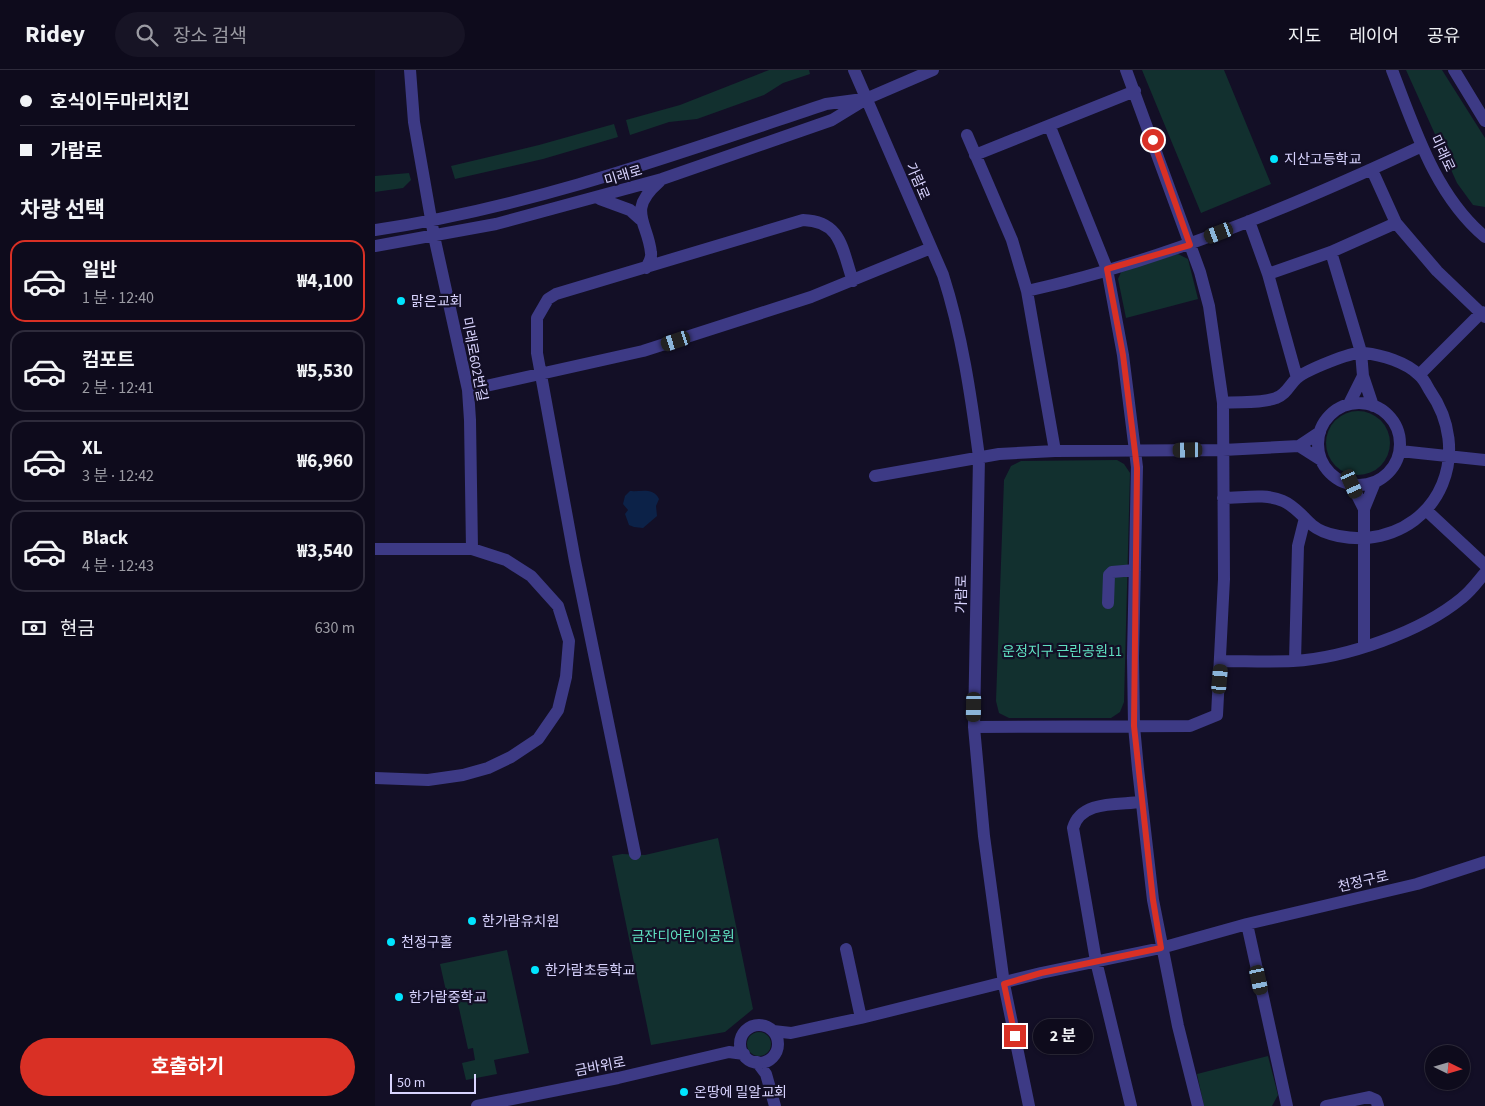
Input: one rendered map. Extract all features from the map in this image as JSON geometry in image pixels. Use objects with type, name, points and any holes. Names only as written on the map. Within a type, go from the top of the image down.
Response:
[{"type":"street","name":"미래로602번길","points":[[410,70],[414,122],[431,222],[468,390],[472,549]]},
{"type":"street","name":"가람로","points":[[854,70],[931,248],[953,306],[972,405],[979,457],[974,727],[984,836],[1004,984],[1029,1106]]},
{"type":"street","name":"미래로","points":[[375,246],[495,224],[598,198],[662,179],[832,120],[867,98],[933,70]]},
{"type":"street","points":[[974,727],[1190,726],[1217,715],[1224,579],[1223,403],[1209,306],[1190,245],[1126,70]]},
{"type":"street","name":"미래로","points":[[1392,70],[1422,146],[1438,180],[1451,199],[1482,229]]},
{"type":"street","points":[[1454,70],[1485,121]]},
{"type":"street","points":[[975,155],[1050,127],[1135,91]]},
{"type":"street","name":"미래로","points":[[375,230],[431,222],[489,210],[598,180],[826,104],[867,98]]},
{"type":"street","points":[[1050,127],[1107,269],[1123,355],[1137,476],[1134,726],[1141,802],[1161,948],[1198,1106]]},
{"type":"street","points":[[967,136],[1009,232],[1027,291],[1055,451]]},
{"type":"street","points":[[1027,291],[1067,282],[1190,245],[1372,170],[1422,146]]},
{"type":"street","points":[[1372,170],[1396,223],[1437,271],[1483,314],[1419,375]]},
{"type":"street","points":[[640,219],[648,191],[662,179]]},
{"type":"street","points":[[598,198],[630,210],[640,219],[651,255],[646,268]]},
{"type":"street","points":[[635,854],[577,570],[541,374],[535,333],[537,318],[548,299],[556,294],[797,221],[813,220],[826,224],[835,232],[853,281]]},
{"type":"street","points":[[1249,221],[1268,274],[1297,378]]},
{"type":"street","points":[[1268,274],[1331,252],[1396,223]]},
{"type":"street","points":[[468,390],[643,351],[811,297],[931,248]]},
{"type":"street","points":[[1331,252],[1361,352],[1363,376],[1373,406]]},
{"type":"street","points":[[651,255],[665,262]]},
{"type":"street","points":[[1223,403],[1276,398],[1289,390],[1297,378],[1314,369],[1361,352],[1393,360],[1419,375],[1437,401],[1448,427],[1451,457],[1444,480],[1434,500],[1426,510],[1407,525],[1394,531],[1365,538],[1340,536],[1314,527],[1284,501],[1268,497],[1223,498]]},
{"type":"street","points":[[1349,404],[1363,376]]},
{"type":"street","points":[[1299,446],[1321,460],[1333,477],[1352,484],[1375,482],[1384,477],[1393,467],[1400,452],[1397,428],[1390,417],[1373,406],[1349,404],[1329,416],[1320,432],[1318,440],[1321,460]]},
{"type":"street","points":[[875,476],[979,457],[1055,451],[1223,450],[1299,446],[1320,432]]},
{"type":"street","points":[[1400,452],[1485,460]]},
{"type":"street","points":[[1364,509],[1375,482]]},
{"type":"street","points":[[1352,484],[1364,509],[1364,645]]},
{"type":"street","points":[[1426,510],[1485,566]]},
{"type":"street","points":[[1295,661],[1298,546],[1305,518]]},
{"type":"street","points":[[375,549],[472,549],[506,560],[531,576],[558,606],[569,641],[566,677],[558,710],[538,739],[511,757],[489,768],[428,780],[375,778]]},
{"type":"street","points":[[1108,603],[1109,575],[1112,572],[1135,570]]},
{"type":"street","points":[[1221,662],[1295,661],[1341,653],[1400,635],[1431,620],[1463,597],[1485,573]]},
{"type":"street","points":[[1131,1106],[1096,961],[1073,828],[1083,812],[1092,808],[1141,802]]},
{"type":"street","name":"천정구로","points":[[1004,984],[1041,973],[1161,948],[1247,924],[1417,884],[1485,862]]},
{"type":"street","points":[[1247,924],[1287,1106]]},
{"type":"street","points":[[846,949],[861,1018]]},
{"type":"street","points":[[729,1052],[741,1040],[745,1031],[756,1025],[791,1033],[1004,984]]},
{"type":"street","points":[[741,1040],[744,1054],[749,1060],[763,1061],[776,1053],[778,1044],[773,1030]]},
{"type":"street","points":[[778,1044],[791,1033]]},
{"type":"street","points":[[729,1052],[744,1054]]},
{"type":"street","name":"금바위로","points":[[477,1106],[627,1076],[729,1052]]},
{"type":"street","points":[[763,1061],[775,1106]]},
{"type":"street","points":[[1326,1106],[1369,1097],[1376,1100],[1378,1106]]},
{"type":"green space","points":[[769,70],[809,70],[810,74],[783,83],[764,95],[697,119],[669,122],[630,135],[626,120],[680,105]]},
{"type":"green space","points":[[1142,70],[1224,70],[1271,184],[1201,213]]},
{"type":"green space","points":[[1406,70],[1442,70],[1485,138],[1485,207],[1473,205],[1457,183]]},
{"type":"green space","points":[[614,124],[618,137],[543,159],[455,179],[451,166],[539,145]]},
{"type":"green space","points":[[409,173],[411,180],[403,188],[375,192],[375,176]]},
{"type":"green space","points":[[1178,254],[1188,259],[1198,299],[1126,318],[1118,279],[1122,270]]},
{"type":"green space","points":[[1358,411],[1376,417],[1384,425],[1390,443],[1384,461],[1376,469],[1358,475],[1340,469],[1332,461],[1326,443],[1332,425],[1340,417]]},
{"type":"green space","name":"운정지구 근린공원11","points":[[1117,460],[1124,464],[1130,473],[1124,702],[1120,712],[1111,718],[1009,718],[999,713],[996,701],[1004,480],[1011,466],[1021,461]]},
{"type":"green space","name":"금잔디어린이공원","points":[[718,838],[753,1009],[725,1032],[651,1045],[612,856],[622,854],[645,855]]},
{"type":"green space","points":[[507,950],[529,1053],[494,1060],[497,1074],[466,1080],[462,1063],[475,1060],[473,1048],[468,1049],[455,990],[446,991],[440,964]]},
{"type":"green space","points":[[759,1032],[767,1036],[771,1044],[767,1052],[759,1056],[751,1052],[747,1044],[751,1036]]},
{"type":"green space","points":[[1268,1056],[1278,1095],[1272,1106],[1204,1106],[1197,1074]]},
{"type":"water","points":[[630,491],[650,491],[659,499],[656,506],[657,516],[643,528],[629,525],[625,514],[628,510],[623,504],[625,496]]},
{"type":"place","name":"지산고등학교","points":[[1274,159]]},
{"type":"place","name":"맑은교회","points":[[401,301]]},
{"type":"place","name":"한가람유치원","points":[[472,921]]},
{"type":"place","name":"천정구홀","points":[[391,942]]},
{"type":"place","name":"한가람초등학교","points":[[535,970]]},
{"type":"place","name":"한가람중학교","points":[[399,997]]},
{"type":"place","name":"온땅에 밀알교회","points":[[684,1092]]},
{"type":"route","points":[[1015,1036],[1004,984],[1041,973],[1161,948],[1141,802],[1134,726],[1133,657],[1137,468],[1123,355],[1107,269],[1190,245],[1153,140]]}]
